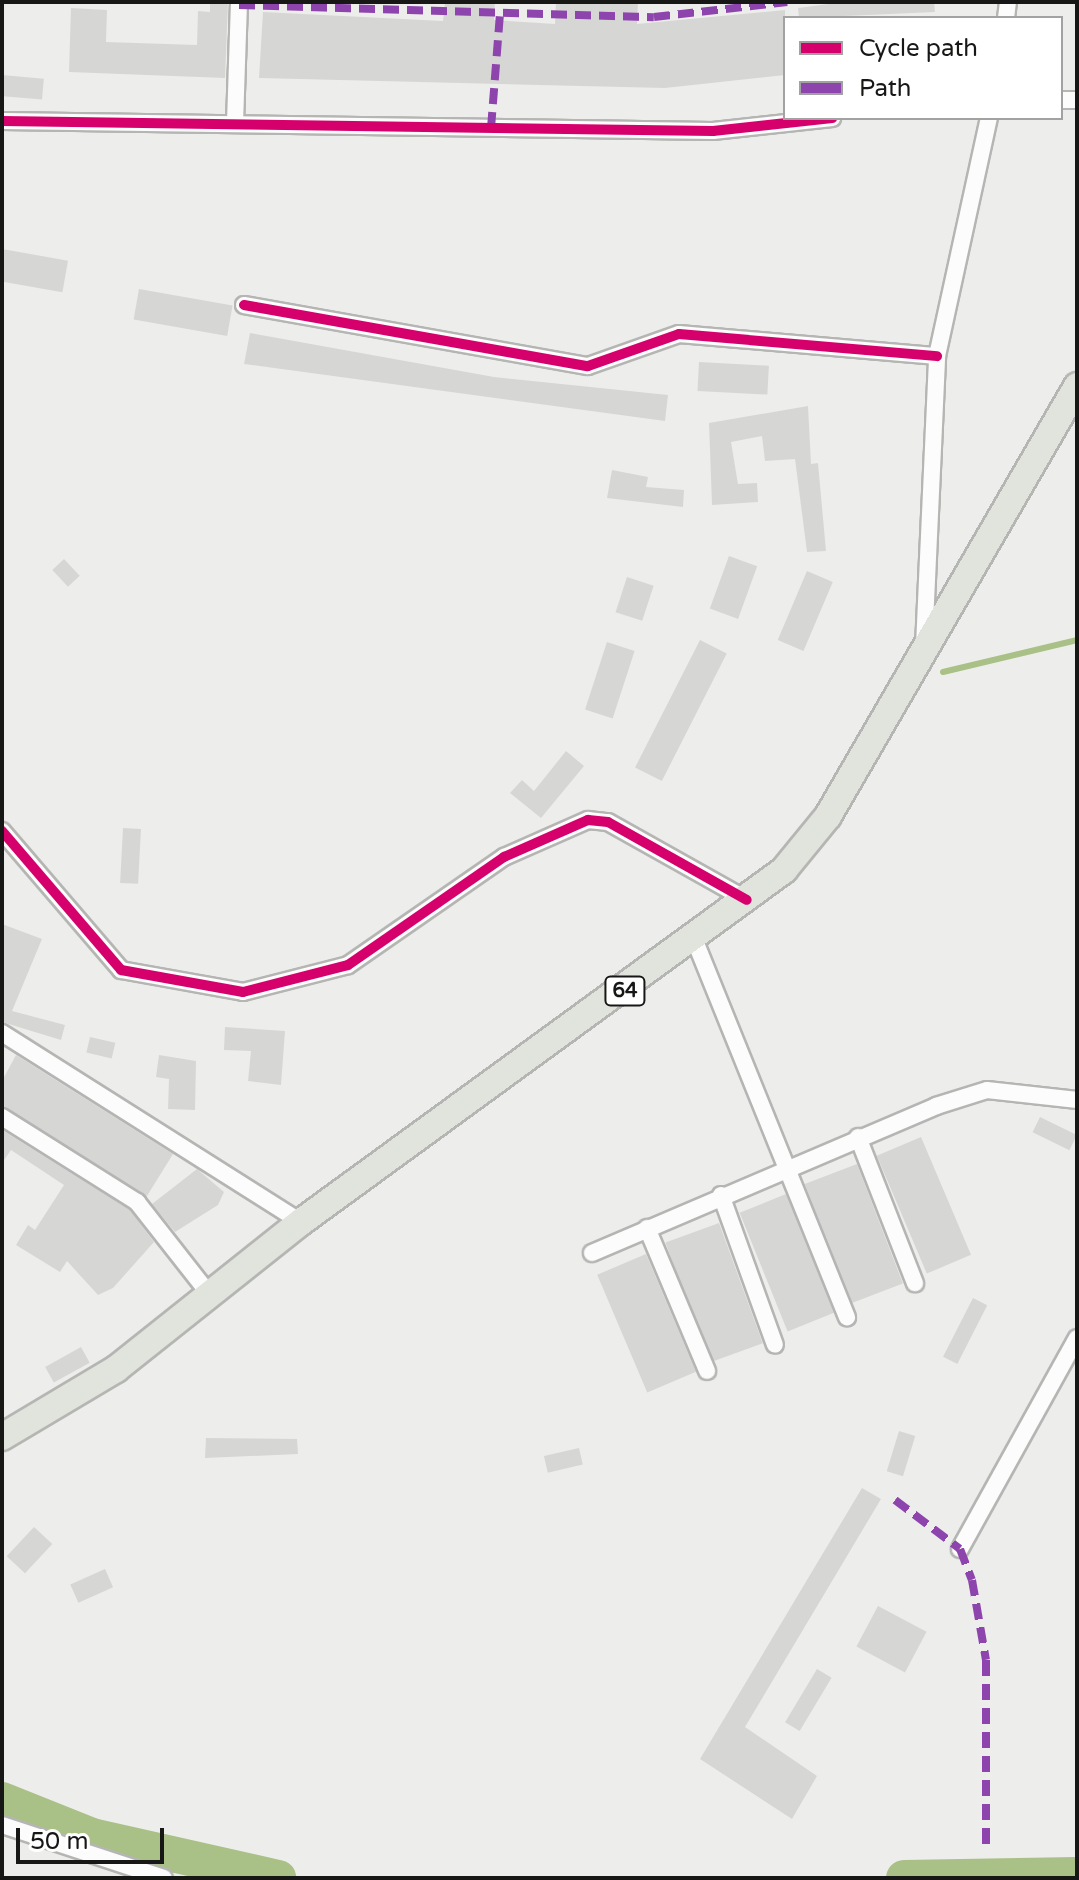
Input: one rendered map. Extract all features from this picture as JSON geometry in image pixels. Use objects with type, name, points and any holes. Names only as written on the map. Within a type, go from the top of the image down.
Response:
[{"type":"main road","name":"64","points":[[2,1437],[116,1369],[301,1222],[695,941],[784,870],[828,816],[1077,386]]},
{"type":"street","points":[[235,123],[239,2]]},
{"type":"street","points":[[2,121],[713,131],[814,120]]},
{"type":"street","points":[[924,646],[937,356],[989,120]]},
{"type":"street","points":[[244,305],[588,366],[679,334],[937,356]]},
{"type":"street","points":[[2,831],[121,970],[243,992],[348,965],[504,857],[588,820],[621,829],[747,900]]},
{"type":"street","points":[[695,941],[789,1164],[847,1317]]},
{"type":"street","points":[[2,1033],[301,1222]]},
{"type":"street","points":[[592,1253],[789,1164],[987,1090],[1077,1100]]},
{"type":"street","points":[[2,1117],[137,1202],[210,1295]]},
{"type":"street","points":[[858,1137],[915,1283]]},
{"type":"street","points":[[721,1195],[775,1345]]},
{"type":"street","points":[[647,1228],[707,1371]]},
{"type":"street","points":[[960,1549],[1077,1338]]},
{"type":"street","points":[[2,1825],[164,1878]]},
{"type":"building","points":[[210,2],[228,2],[225,78],[69,72],[71,8],[107,10],[106,42],[197,45],[198,11],[210,12]]},
{"type":"building","points":[[445,2],[495,2],[494,20],[555,24],[556,2],[638,2],[637,24],[785,10],[783,75],[665,88],[259,78],[263,12],[443,21]]},
{"type":"building","points":[[844,2],[934,2],[935,12],[799,16],[798,8]]},
{"type":"building","points":[[2,75],[44,79],[42,100],[2,96]]},
{"type":"building","points":[[2,249],[68,261],[62,292],[2,281]]},
{"type":"building","points":[[139,289],[233,305],[227,336],[134,320]]},
{"type":"building","points":[[250,333],[494,377],[668,395],[665,421],[244,364]]},
{"type":"building","points":[[699,362],[769,366],[767,395],[697,391]]},
{"type":"building","points":[[808,406],[811,464],[818,463],[826,551],[807,552],[795,459],[765,461],[762,436],[731,442],[738,484],[757,483],[758,502],[712,505],[709,423]]},
{"type":"building","points":[[612,470],[648,477],[646,487],[684,490],[683,507],[607,498]]},
{"type":"building","points":[[729,556],[757,566],[738,619],[710,609]]},
{"type":"building","points":[[64,559],[80,576],[68,587],[52,570]]},
{"type":"building","points":[[807,571],[833,582],[803,651],[778,640]]},
{"type":"building","points":[[627,577],[654,586],[642,621],[616,612]]},
{"type":"building","points":[[700,640],[727,654],[662,781],[635,767]]},
{"type":"building","points":[[607,642],[635,651],[613,718],[585,710]]},
{"type":"building","points":[[566,751],[584,766],[541,818],[510,793],[522,780],[534,791]]},
{"type":"building","points":[[123,828],[141,829],[138,884],[120,883]]},
{"type":"building","points":[[2,924],[42,939],[12,1011],[65,1025],[61,1040],[2,1022]]},
{"type":"building","points":[[225,1027],[285,1031],[281,1085],[248,1081],[251,1051],[224,1050]]},
{"type":"building","points":[[90,1037],[115,1043],[112,1058],[86,1053]]},
{"type":"building","points":[[16,1055],[173,1154],[147,1196],[2,1106],[2,1081]]},
{"type":"building","points":[[159,1055],[196,1061],[195,1110],[168,1109],[169,1079],[156,1077]]},
{"type":"building","points":[[1040,1117],[1077,1135],[1069,1150],[1033,1132]]},
{"type":"building","points":[[2,1130],[130,1210],[154,1242],[113,1288],[98,1295],[67,1261],[60,1272],[16,1245],[28,1225],[35,1230],[64,1185],[11,1150],[2,1163]]},
{"type":"building","points":[[921,1137],[971,1255],[927,1274],[877,1156]]},
{"type":"building","points":[[857,1164],[903,1283],[851,1304],[805,1184]]},
{"type":"building","points":[[197,1169],[224,1192],[218,1205],[175,1232],[152,1204]]},
{"type":"building","points":[[786,1194],[834,1313],[788,1331],[740,1213]]},
{"type":"building","points":[[719,1223],[763,1343],[709,1363],[665,1242]]},
{"type":"building","points":[[646,1254],[696,1372],[647,1393],[597,1275]]},
{"type":"building","points":[[973,1298],[987,1305],[957,1364],[943,1357]]},
{"type":"building","points":[[81,1347],[90,1363],[54,1383],[45,1367]]},
{"type":"building","points":[[899,1431],[915,1436],[903,1476],[887,1471]]},
{"type":"building","points":[[206,1438],[297,1439],[298,1454],[205,1458]]},
{"type":"building","points":[[579,1448],[583,1465],[548,1473],[544,1456]]},
{"type":"building","points":[[862,1488],[881,1499],[745,1727],[817,1776],[792,1819],[700,1759]]},
{"type":"building","points":[[34,1527],[52,1544],[25,1573],[7,1556]]},
{"type":"building","points":[[105,1569],[113,1587],[78,1603],[70,1584]]},
{"type":"building","points":[[878,1606],[927,1632],[905,1672],[856,1647]]},
{"type":"building","points":[[817,1669],[832,1678],[800,1731],[785,1722]]},
{"type":"waterway","points":[[943,672],[1077,640]]},
{"type":"waterway","points":[[2,1800],[92,1836],[278,1878]]},
{"type":"waterway","points":[[904,1878],[1077,1875]]},
{"type":"marked path","points":[[239,5],[654,17],[787,2]]},
{"type":"marked path","points":[[491,128],[500,13]]},
{"type":"marked path","points":[[895,1500],[960,1549],[972,1580],[986,1660],[986,1849]]},
{"type":"cycle path","points":[[2,121],[713,131],[814,120]]},
{"type":"cycle path","points":[[244,305],[588,366],[679,334],[937,356]]},
{"type":"cycle path","points":[[2,831],[121,970],[243,992],[348,965],[504,857],[588,820],[608,822],[747,900]]}]
